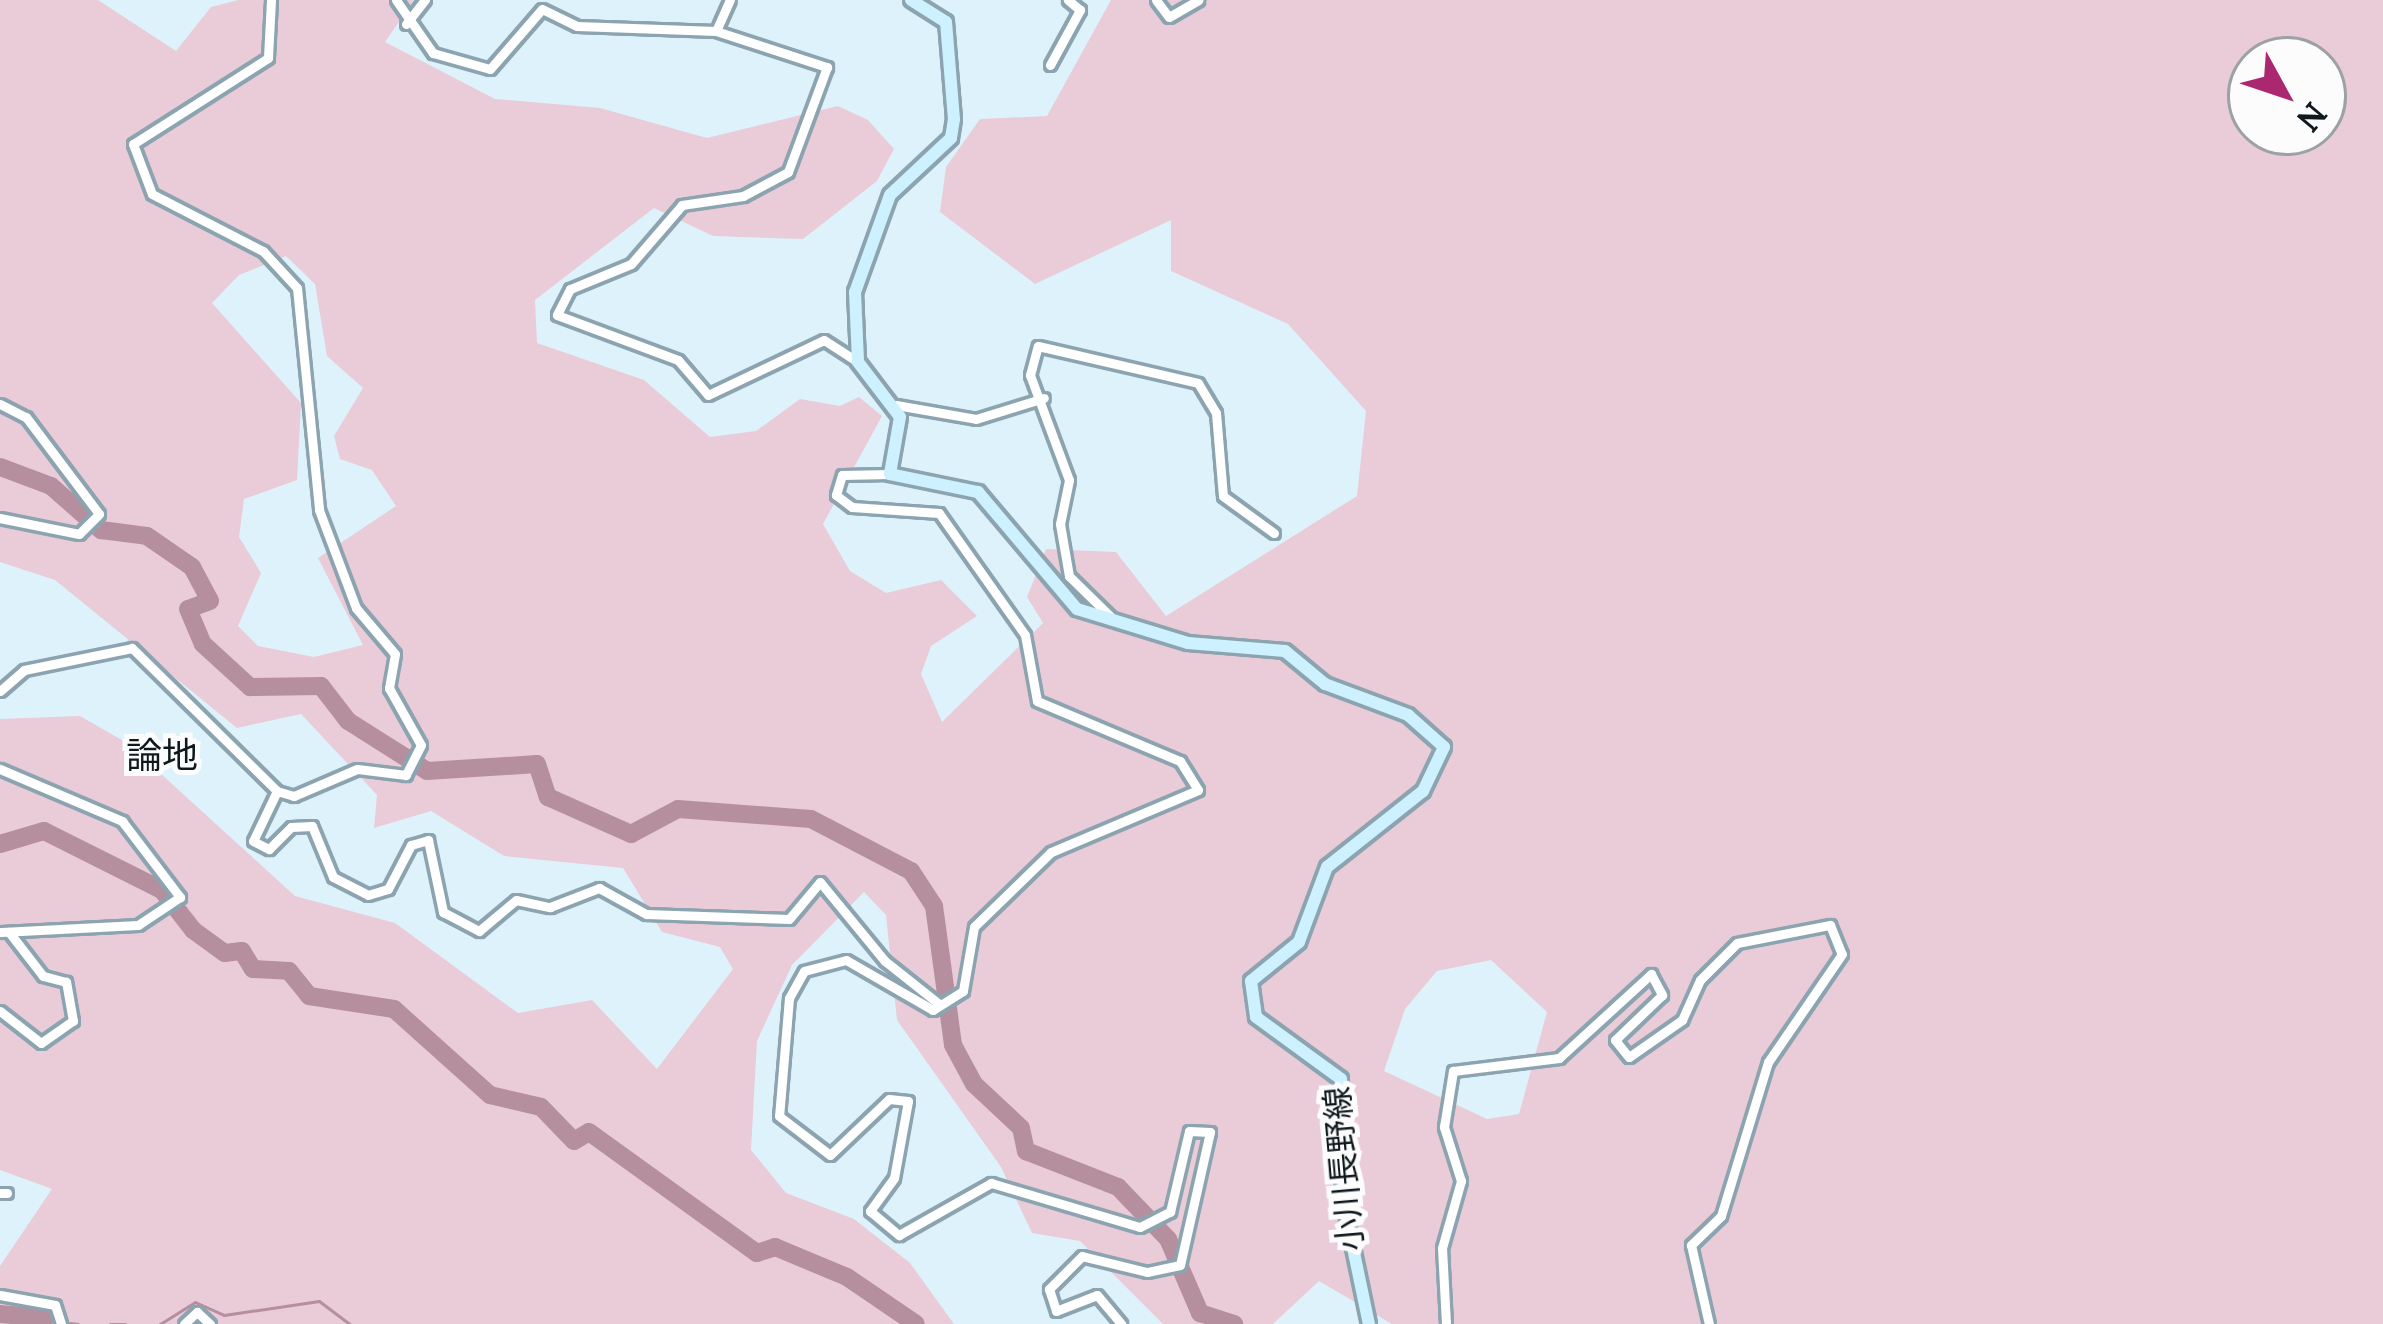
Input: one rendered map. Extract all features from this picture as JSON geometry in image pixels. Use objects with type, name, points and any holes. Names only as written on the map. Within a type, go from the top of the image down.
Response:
[{"type":"main road","points":[[890,474],[896,405],[858,362],[855,292],[890,195],[951,138],[954,119],[946,22],[911,0]]},
{"type":"main road","name":"小川長野線","points":[[890,474],[978,492],[1068,601],[1188,643],[1285,651],[1324,684],[1408,715],[1444,747],[1423,791],[1327,867],[1299,942],[1251,981],[1256,1017],[1341,1079],[1343,1200],[1369,1324]]},
{"type":"street","points":[[0,691],[24,670],[132,648],[277,791],[294,796],[357,770],[406,775],[421,745],[389,688],[395,654],[356,608],[320,510],[297,288],[262,251],[152,194],[134,144],[268,58],[271,0]]},
{"type":"street","points":[[396,0],[406,24],[433,53],[490,69],[542,9],[578,26],[716,31],[826,67],[788,172],[743,196],[682,205],[631,264],[570,289],[557,315],[678,360],[708,395],[824,340],[858,362]]},
{"type":"street","points":[[406,24],[424,0]]},
{"type":"street","points":[[1050,64],[1080,10],[1068,0]]},
{"type":"street","points":[[1156,0],[1169,17],[1198,0]]},
{"type":"street","points":[[716,31],[722,2]]},
{"type":"street","points":[[1115,621],[1069,576],[1060,524],[1069,480],[1044,398],[1028,364],[1046,343],[1198,382],[1216,412],[1223,496],[1274,533]]},
{"type":"street","points":[[896,405],[976,419],[1044,398]]},
{"type":"street","points":[[0,404],[26,417],[99,514],[80,534],[0,518]]},
{"type":"street","points":[[890,474],[842,475],[836,494],[852,507],[939,513],[1025,635],[1037,701],[1180,761],[1198,782],[1183,802],[1052,852],[974,927],[967,983],[939,1004],[928,1009],[846,960],[804,970],[789,998],[784,1127],[830,1155],[890,1099],[908,1101],[894,1178],[870,1211],[899,1235],[992,1184],[1140,1228],[1170,1212],[1186,1139],[1204,1129],[1210,1148],[1180,1265],[1147,1271],[1082,1256],[1049,1289],[1056,1311],[1097,1294],[1121,1324]]},
{"type":"street","points":[[0,770],[122,821],[180,897],[138,925],[5,932]]},
{"type":"street","points":[[277,791],[252,826],[258,846],[312,826],[333,877],[379,895],[411,845],[428,840],[439,854],[433,892],[468,929],[490,928],[516,900],[550,907],[599,888],[646,914],[790,919],[820,882],[885,962],[939,1004]]},
{"type":"street","points":[[1446,1324],[1442,1248],[1461,1180],[1444,1126],[1454,1071],[1558,1058],[1652,974],[1662,995],[1615,1040],[1628,1057],[1682,1020],[1700,980],[1737,943],[1830,925],[1842,954],[1768,1062],[1721,1216],[1691,1245],[1709,1324]]},
{"type":"street","points":[[0,1011],[41,1043],[73,1021],[66,982],[44,976],[5,932]]},
{"type":"street","points":[[0,1294],[55,1305],[61,1324]]},
{"type":"street","points":[[184,1324],[197,1312],[210,1324]]},
{"type":"shaded area","points":[[0,0],[98,0],[176,51],[211,7],[238,0],[414,0],[385,42],[495,99],[600,108],[707,138],[838,106],[868,120],[894,149],[877,181],[803,239],[713,236],[654,208],[535,300],[537,343],[644,380],[710,437],[756,431],[800,399],[840,406],[859,397],[882,416],[823,524],[850,571],[886,593],[941,580],[977,616],[931,646],[921,674],[942,722],[1043,623],[1027,597],[1046,549],[1116,552],[1166,616],[1357,496],[1366,411],[1288,324],[1171,271],[1171,220],[1035,284],[940,212],[946,167],[980,119],[1047,116],[1111,0],[2383,0],[2383,1324],[1392,1324],[1319,1281],[1273,1324],[1163,1324],[1080,1241],[1032,1233],[1001,1167],[897,1020],[886,915],[864,892],[792,965],[757,1041],[751,1150],[786,1193],[854,1219],[910,1263],[954,1324],[0,1324],[0,1266],[52,1189],[0,1170],[0,719],[80,716],[127,743],[295,896],[395,923],[518,1013],[592,1000],[657,1069],[733,969],[720,947],[662,932],[623,868],[504,856],[431,811],[374,828],[377,795],[301,714],[237,728],[55,580],[0,562]],"holes":[[[286,256],[315,284],[327,356],[363,388],[334,436],[340,459],[372,470],[396,506],[318,558],[363,645],[314,657],[258,646],[238,626],[261,573],[239,537],[244,499],[297,480],[301,403],[212,303],[239,275]],[[1491,960],[1547,1012],[1519,1114],[1487,1119],[1384,1071],[1405,1009],[1437,971]]]},
{"type":"waterway","points":[[0,467],[51,486],[101,530],[147,536],[192,567],[210,601],[188,609],[203,644],[250,687],[321,686],[348,721],[427,771],[537,764],[548,797],[631,834],[678,809],[811,819],[911,871],[934,906],[953,1045],[974,1084],[1021,1128],[1026,1151],[1118,1187],[1168,1239],[1200,1313],[1234,1324]]},
{"type":"waterway","points":[[0,844],[44,831],[162,890],[193,930],[225,953],[242,951],[253,969],[289,971],[309,996],[394,1009],[490,1095],[541,1107],[574,1141],[589,1132],[757,1253],[775,1247],[847,1277],[916,1324]]},
{"type":"waterway","points":[[160,1324],[195,1302],[224,1315],[319,1301],[350,1324]]},
{"type":"waterway","points":[[0,1314],[46,1318]]},
{"type":"waterway","points":[[46,1318],[52,1319]]},
{"type":"waterway","points":[[70,1323],[78,1324]]},
{"type":"waterway","points":[[110,1324],[125,1324]]},
{"type":"district","name":"論地","points":[[162,756]]}]
